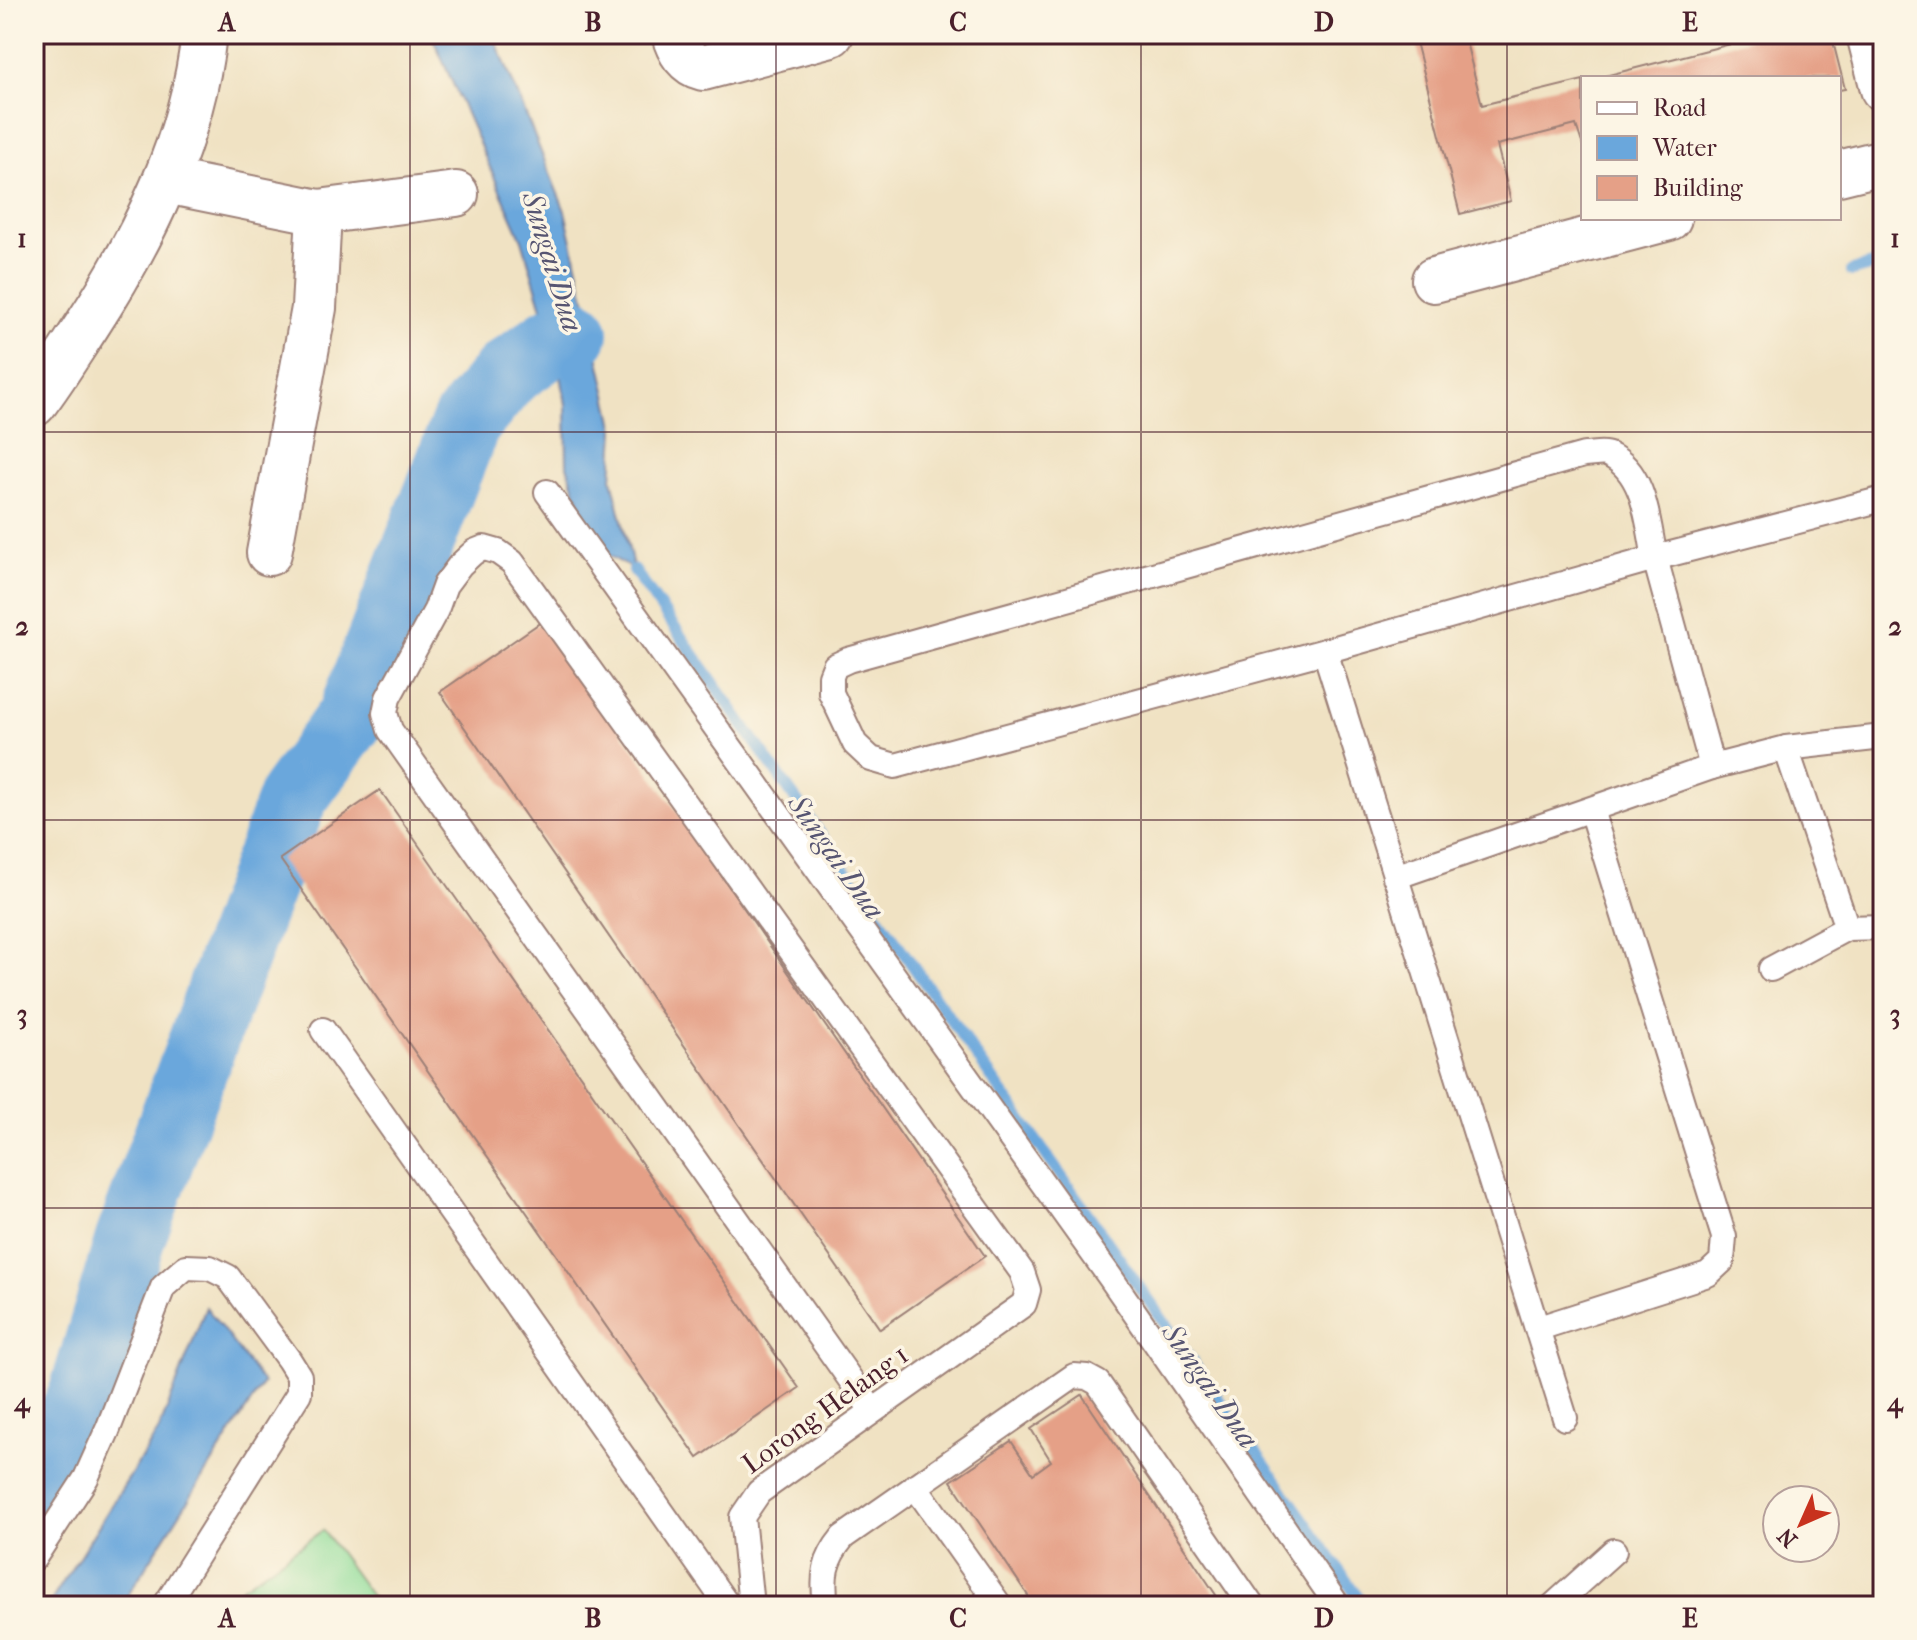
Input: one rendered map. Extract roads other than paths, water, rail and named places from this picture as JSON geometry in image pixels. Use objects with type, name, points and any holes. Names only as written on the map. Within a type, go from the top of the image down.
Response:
[{"type":"street","points":[[34,404],[125,267],[166,181],[199,79],[204,34]]},
{"type":"street","points":[[684,50],[703,68],[831,34]]},
{"type":"street","points":[[1869,34],[1883,89]]},
{"type":"street","points":[[1841,172],[1883,162]]},
{"type":"street","points":[[166,181],[319,212],[456,194]]},
{"type":"street","points":[[269,553],[314,308],[319,212]]},
{"type":"street","points":[[1434,280],[1661,220]]},
{"type":"lane","points":[[1712,767],[1655,558],[1642,492],[1627,468],[1608,454],[1584,455],[848,660],[835,666],[831,676],[831,693],[855,744],[871,759],[895,766],[1325,651],[1655,558],[1883,499]]},
{"type":"lane","points":[[547,492],[1110,1277],[1338,1606]]},
{"type":"lane","name":"Lorong Helang 1","points":[[751,1606],[742,1517],[759,1492],[1024,1304],[1028,1290],[1022,1272],[512,562],[498,552],[484,548],[474,552],[445,585],[436,610],[388,698],[385,713],[390,730],[872,1410]]},
{"type":"lane","points":[[1325,651],[1565,1418]]},
{"type":"lane","points":[[1395,877],[1712,767],[1786,748],[1883,737]]},
{"type":"lane","points":[[1786,748],[1847,928]]},
{"type":"lane","points":[[1539,1328],[1708,1274],[1722,1261],[1724,1237],[1591,810]]},
{"type":"lane","points":[[1771,969],[1847,928],[1883,927]]},
{"type":"lane","points":[[323,1030],[728,1606]]},
{"type":"lane","points":[[34,1558],[86,1478],[163,1287],[186,1267],[210,1268],[228,1277],[289,1360],[301,1386],[165,1606]]},
{"type":"lane","points":[[826,1606],[823,1585],[829,1553],[843,1537],[1074,1376],[1087,1377],[1098,1383],[1252,1606]]},
{"type":"lane","points":[[915,1486],[1000,1606]]},
{"type":"lane","points":[[1553,1606],[1614,1551]]},
{"type":"water","points":[[431,34],[493,34],[565,211],[615,430],[612,479],[634,570],[608,555],[585,519],[567,466],[566,405],[560,369],[522,240]]},
{"type":"water","points":[[206,1307],[263,1383],[121,1606],[48,1606],[159,1430]]},
{"type":"waterway","points":[[1852,271],[1883,262]]},
{"type":"waterway","points":[[34,1492],[83,1396],[130,1239],[293,797],[352,716],[466,423],[506,374],[551,342],[574,333]]},
{"type":"waterway","name":"Sungai Dua","points":[[634,570],[1364,1606]]}]
